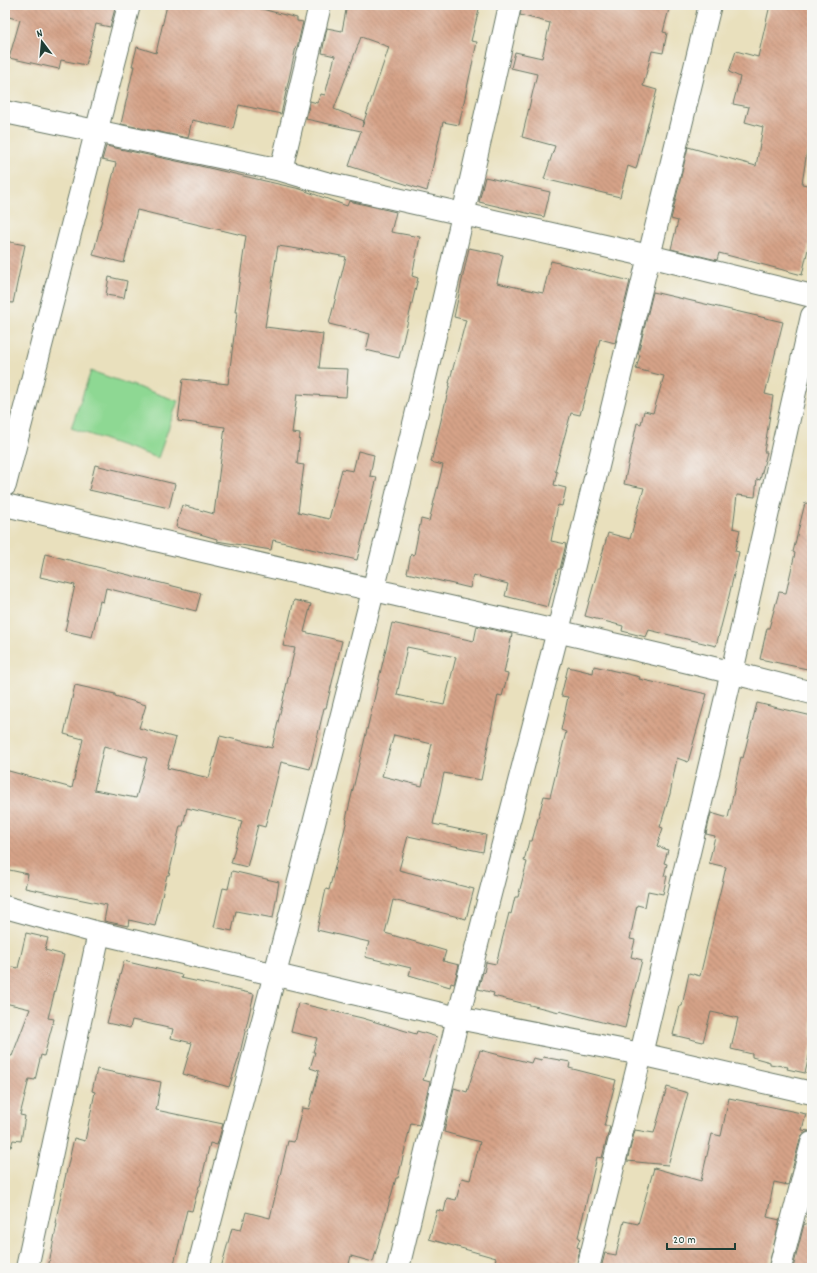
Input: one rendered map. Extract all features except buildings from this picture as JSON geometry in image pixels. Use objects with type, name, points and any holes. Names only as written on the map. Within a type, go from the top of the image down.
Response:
[{"type":"street","points":[[5,485],[129,5]]},
{"type":"street","points":[[281,170],[320,5]]},
{"type":"street","points":[[198,1268],[373,590],[464,214],[510,5]]},
{"type":"street","points":[[398,1268],[458,1018],[558,631],[710,5]]},
{"type":"street","points":[[5,112],[281,170],[326,183],[648,256],[812,296]]},
{"type":"street","points":[[588,1268],[641,1054],[732,672],[812,316]]},
{"type":"street","points":[[5,505],[558,631],[732,672],[812,693]]},
{"type":"street","points":[[5,907],[99,932],[458,1018],[641,1054],[812,1092]]},
{"type":"street","points":[[27,1268],[99,932]]},
{"type":"street","points":[[780,1268],[812,1142]]},
{"type":"green space","points":[[91,371],[178,401],[158,458],[71,428]]}]
